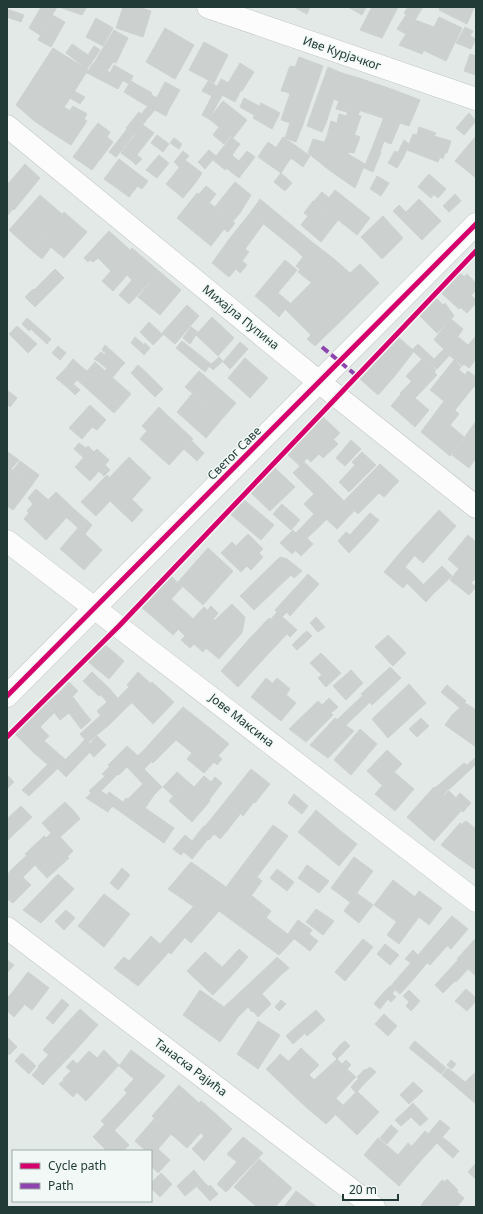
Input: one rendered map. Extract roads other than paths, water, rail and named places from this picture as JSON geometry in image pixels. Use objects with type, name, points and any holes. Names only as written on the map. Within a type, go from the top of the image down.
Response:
[{"type":"street","name":"Иве Курјачког","points":[[208,7],[476,99]]},
{"type":"street","name":"Михајла Пупина","points":[[7,126],[319,382],[476,507]]},
{"type":"street","name":"Светог Саве","points":[[7,696],[476,224]]},
{"type":"street","name":"Јове Максина","points":[[7,541],[476,901]]},
{"type":"street","name":"Танаска Рајића","points":[[7,928],[374,1207]]}]
